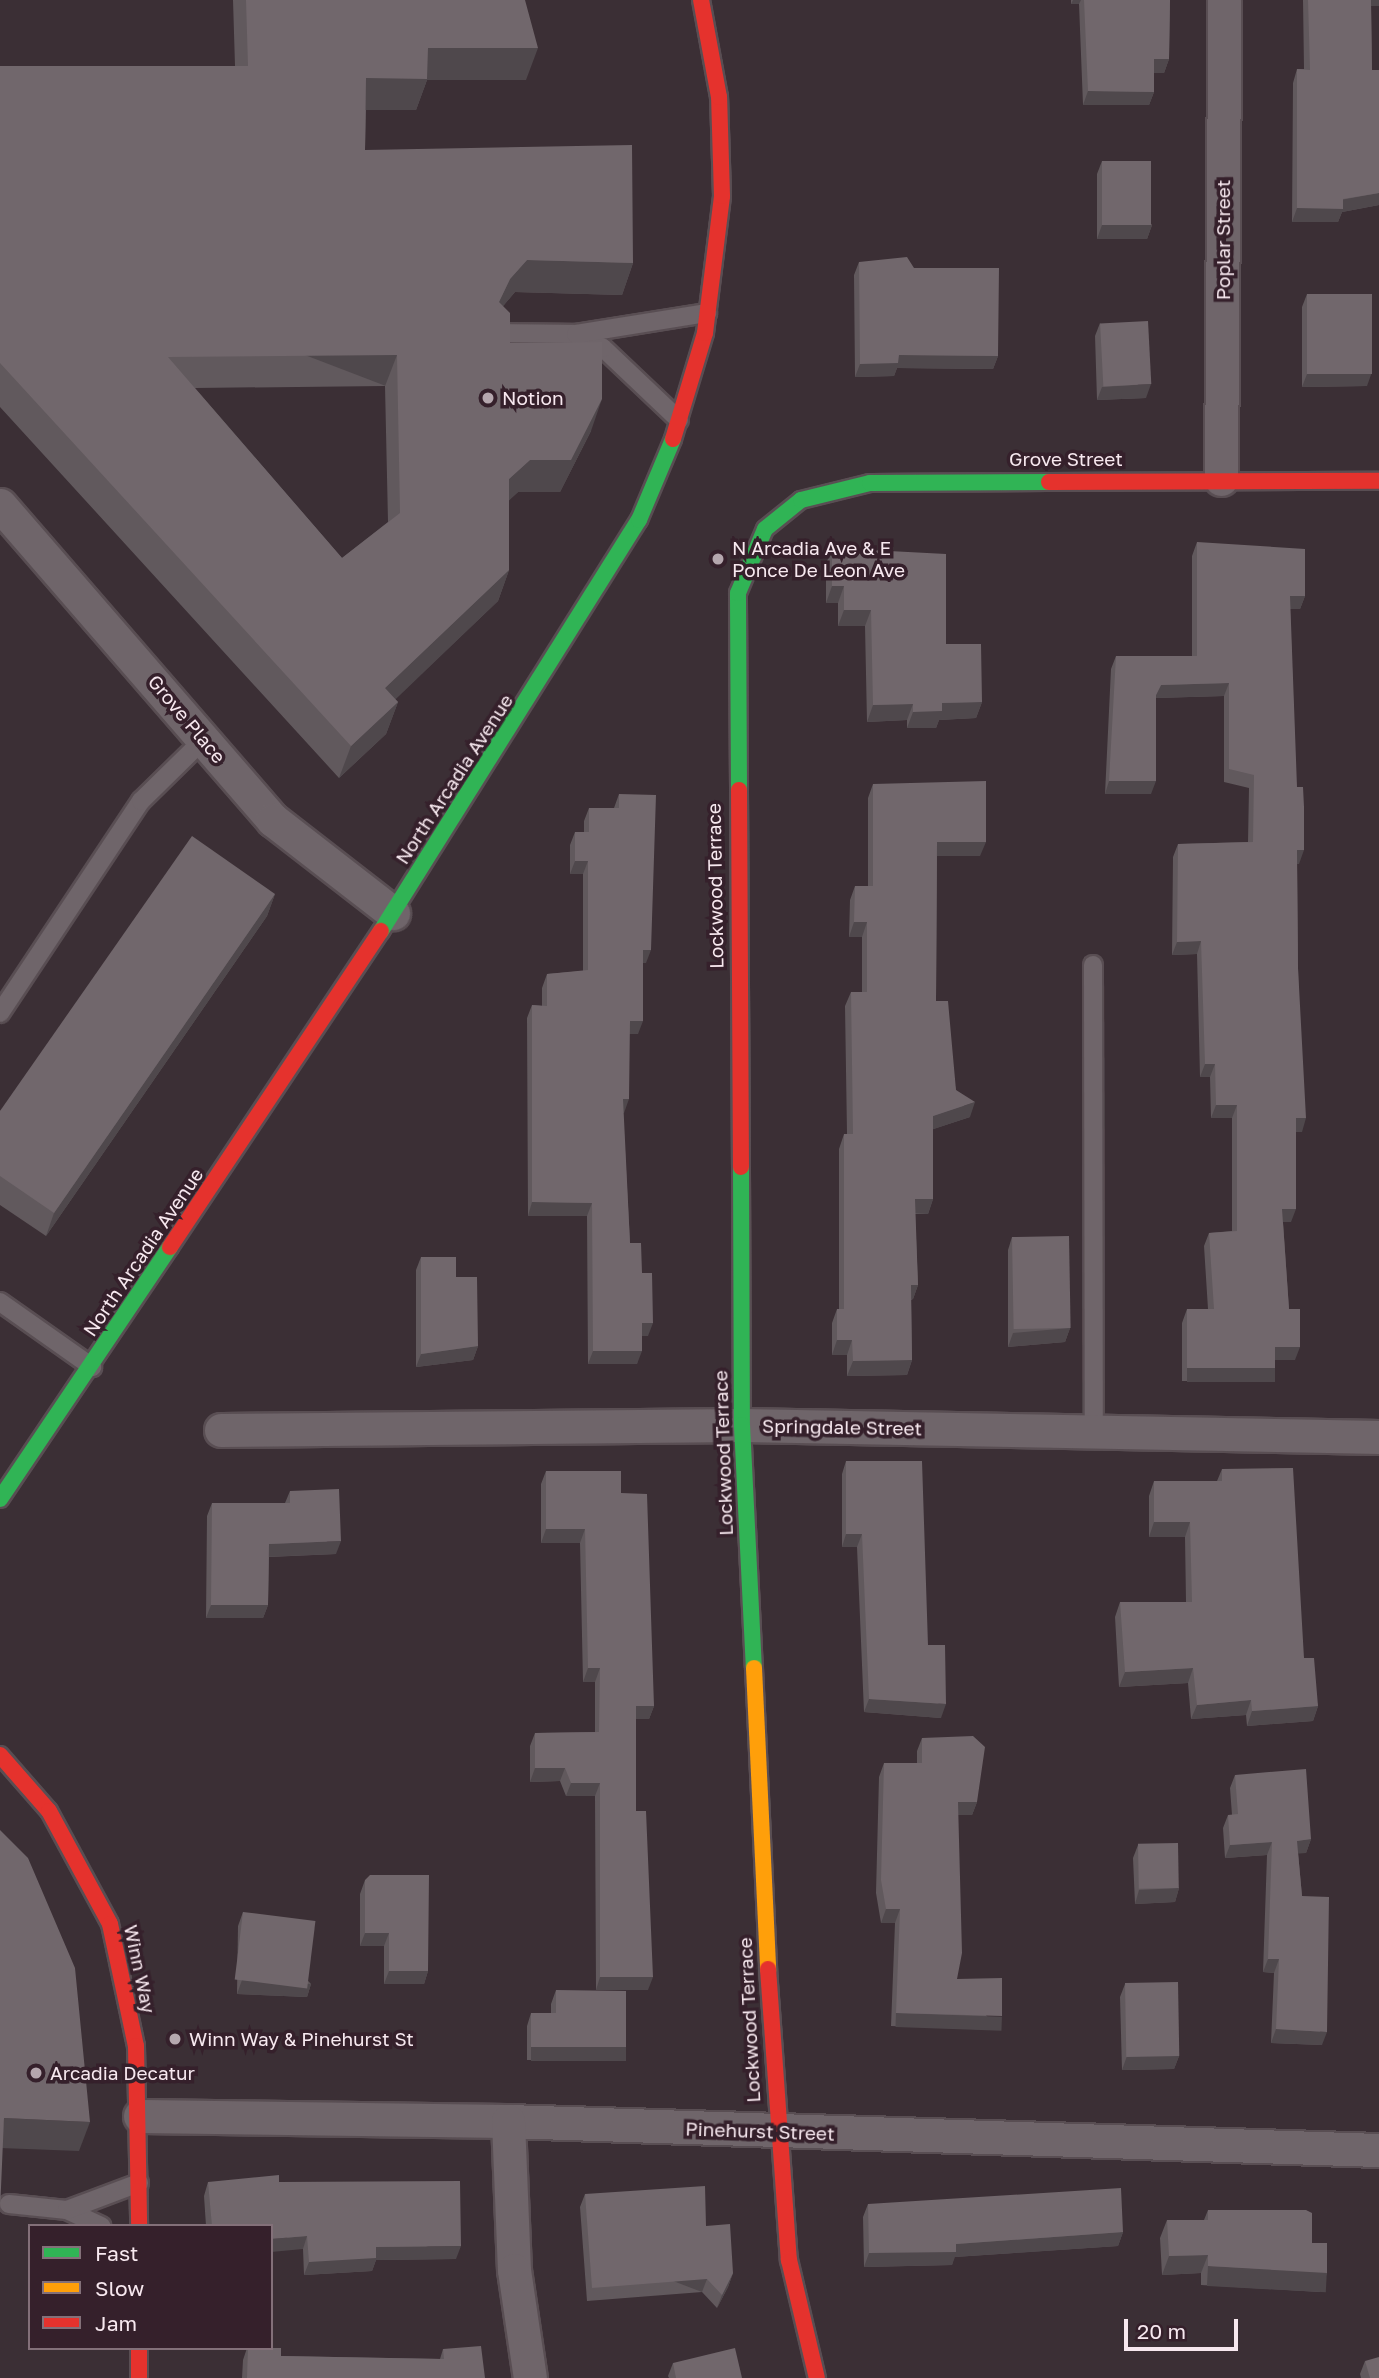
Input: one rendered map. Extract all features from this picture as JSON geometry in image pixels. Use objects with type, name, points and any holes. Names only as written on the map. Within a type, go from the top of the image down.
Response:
[{"type":"street","name":"North Arcadia Avenue","points":[[0,1499],[92,1367],[393,913],[599,592],[639,520],[679,420],[707,313],[722,196],[719,97],[701,0]]},
{"type":"street","name":"Poplar Street","points":[[1221,480],[1224,0]]},
{"type":"street","name":"Grove Street","points":[[765,528],[801,500],[870,483],[1379,481]]},
{"type":"street","name":"Grove Place","points":[[0,505],[274,820],[393,913]]},
{"type":"street","name":"Lockwood Terrace","points":[[765,528],[747,562],[736,620],[742,1424],[776,2133],[789,2260],[817,2378]]},
{"type":"street","name":"Springdale Street","points":[[221,1430],[742,1424],[1379,1437]]},
{"type":"street","name":"Winn Way","points":[[0,1755],[49,1811],[110,1924],[136,2046],[140,2116],[139,2224]]},
{"type":"street","name":"Pinehurst Street","points":[[140,2116],[508,2121],[776,2133],[1379,2150]]},
{"type":"street","points":[[508,2121],[514,2270],[530,2378]]},
{"type":"street","points":[[139,2350],[139,2378]]},
{"type":"lane","points":[[499,333],[576,334],[707,313]]},
{"type":"lane","points":[[576,334],[603,348],[679,420]]},
{"type":"lane","points":[[0,1013],[141,801],[204,738]]},
{"type":"lane","points":[[1093,965],[1094,1432]]},
{"type":"lane","points":[[0,1302],[92,1367]]},
{"type":"lane","points":[[67,2210],[139,2183]]},
{"type":"lane","points":[[9,2204],[67,2210],[97,2224]]},
{"type":"building","points":[[246,0],[525,0],[538,48],[428,48],[427,79],[366,78],[365,150],[632,145],[633,263],[527,260],[510,279],[499,302],[510,313],[510,343],[602,342],[602,399],[571,460],[530,460],[509,479],[509,570],[385,688],[398,702],[351,746],[0,363],[0,66],[248,66]],"holes":[[[397,355],[400,513],[342,558],[168,357]]]},
{"type":"building","points":[[1084,0],[1170,0],[1169,59],[1154,59],[1154,92],[1088,91]]},
{"type":"building","points":[[1308,0],[1371,0],[1372,70],[1379,70],[1379,193],[1343,199],[1343,209],[1297,208],[1297,69],[1310,70]]},
{"type":"building","points":[[1102,161],[1151,161],[1151,225],[1102,225]]},
{"type":"building","points":[[907,257],[914,268],[999,268],[998,356],[899,355],[898,363],[860,364],[859,262]]},
{"type":"building","points":[[1307,294],[1372,294],[1372,374],[1307,374]]},
{"type":"building","points":[[1148,321],[1151,384],[1103,386],[1100,324]]},
{"type":"building","points":[[1197,542],[1305,549],[1305,596],[1290,596],[1297,787],[1303,787],[1304,807],[1304,850],[1297,850],[1298,968],[1306,1118],[1296,1118],[1296,1209],[1282,1209],[1289,1309],[1300,1309],[1300,1347],[1275,1347],[1275,1368],[1187,1368],[1187,1309],[1214,1309],[1209,1233],[1237,1231],[1237,1105],[1216,1105],[1215,1064],[1205,1064],[1201,941],[1177,942],[1178,844],[1253,842],[1254,775],[1229,769],[1229,683],[1161,685],[1156,695],[1156,781],[1109,781],[1116,656],[1197,656]]},
{"type":"building","points":[[832,548],[946,554],[946,644],[981,644],[982,702],[942,703],[942,711],[913,712],[913,704],[873,705],[871,610],[844,610],[844,586],[832,586]]},
{"type":"building","points":[[986,781],[986,842],[937,842],[936,1001],[948,1001],[956,1090],[975,1102],[933,1116],[933,1199],[915,1199],[918,1285],[911,1285],[912,1360],[853,1361],[852,1340],[837,1340],[837,1309],[844,1309],[844,1134],[853,1134],[851,992],[867,992],[867,922],[854,922],[855,886],[873,886],[873,784]]},
{"type":"building","points":[[619,794],[656,795],[651,950],[643,950],[643,1021],[630,1021],[629,1099],[623,1099],[630,1243],[641,1243],[642,1273],[652,1273],[653,1323],[642,1323],[642,1351],[593,1351],[592,1203],[532,1202],[532,1005],[547,1006],[547,974],[588,970],[588,861],[575,861],[575,832],[589,832],[589,808],[619,808]]},
{"type":"building","points":[[192,836],[275,894],[54,1213],[0,1176],[0,1111]]},
{"type":"building","points":[[1069,1236],[1071,1328],[1014,1329],[1012,1237]]},
{"type":"building","points":[[421,1257],[456,1257],[456,1277],[477,1277],[478,1346],[421,1354]]},
{"type":"building","points":[[846,1461],[922,1461],[928,1645],[945,1645],[946,1704],[869,1699],[862,1534],[846,1534]]},
{"type":"building","points":[[1293,1468],[1304,1658],[1314,1658],[1318,1706],[1252,1711],[1251,1700],[1197,1705],[1193,1668],[1125,1672],[1120,1602],[1192,1602],[1190,1522],[1154,1522],[1154,1481],[1222,1481],[1222,1469]]},
{"type":"building","points":[[546,1471],[621,1471],[621,1493],[647,1494],[654,1706],[636,1706],[636,1811],[646,1811],[653,1977],[600,1977],[600,1783],[571,1783],[565,1768],[535,1768],[535,1733],[599,1732],[600,1668],[588,1668],[585,1529],[546,1529]]},
{"type":"building","points":[[339,1489],[341,1541],[269,1544],[268,1605],[211,1605],[212,1503],[290,1503],[290,1491]]},
{"type":"building","points":[[973,1736],[985,1747],[977,1802],[958,1802],[962,1953],[957,1979],[1002,1978],[1002,2016],[896,2013],[900,1909],[886,1909],[881,1880],[884,1763],[922,1763],[922,1738]]},
{"type":"building","points":[[1306,1769],[1311,1839],[1297,1841],[1302,1896],[1329,1897],[1327,2032],[1276,2029],[1279,1959],[1268,1959],[1272,1842],[1230,1845],[1228,1815],[1238,1814],[1235,1775]]},
{"type":"building","name":"Arcadia Decatur","points":[[0,1830],[28,1858],[75,1968],[90,2122],[4,2118],[0,2211]]},
{"type":"building","points":[[1178,1843],[1179,1888],[1139,1889],[1138,1844]]},
{"type":"building","points":[[370,1875],[429,1875],[428,1971],[389,1971],[389,1933],[365,1933],[365,1880]]},
{"type":"building","points":[[243,1912],[315,1921],[307,1988],[235,1979]]},
{"type":"building","points":[[1178,1982],[1179,2056],[1126,2057],[1125,1983]]},
{"type":"building","points":[[556,1990],[626,1991],[626,2047],[531,2047],[531,2013],[556,2013]]},
{"type":"building","points":[[279,2175],[279,2182],[460,2181],[461,2246],[376,2247],[376,2258],[309,2262],[307,2236],[273,2239],[273,2224],[212,2224],[208,2182]]},
{"type":"building","points":[[705,2186],[706,2226],[730,2224],[733,2273],[722,2295],[707,2279],[592,2288],[585,2194]]},
{"type":"building","points":[[1121,2188],[1123,2232],[956,2244],[956,2252],[869,2253],[868,2204]]},
{"type":"building","points":[[1208,2210],[1306,2210],[1312,2213],[1312,2243],[1327,2243],[1327,2273],[1208,2266],[1208,2255],[1169,2256],[1167,2220],[1208,2220]]},
{"type":"building","points":[[481,2346],[485,2378],[247,2378],[248,2350],[281,2348],[281,2356],[444,2359],[443,2349]]},
{"type":"building","points":[[735,2348],[742,2378],[676,2378],[673,2363]]},
{"type":"building","points":[[1379,2357],[1379,2378],[1370,2378],[1365,2361]]},
{"type":"traffic: fast","points":[[381,931],[639,520],[673,439]]},
{"type":"traffic: fast","points":[[739,790],[738,593],[765,529],[801,500],[870,483],[1049,482]]},
{"type":"traffic: fast","points":[[741,1167],[742,1425],[754,1668]]},
{"type":"traffic: fast","points":[[0,1499],[170,1247]]},
{"type":"traffic: slow","points":[[754,1668],[768,1969]]},
{"type":"traffic: jam","points":[[673,439],[705,333],[722,196],[719,97],[701,0]]},
{"type":"traffic: jam","points":[[1049,482],[1379,481]]},
{"type":"traffic: jam","points":[[739,790],[741,1167]]},
{"type":"traffic: jam","points":[[170,1247],[381,931]]},
{"type":"traffic: jam","points":[[0,1755],[49,1811],[110,1924],[136,2046],[139,2224]]},
{"type":"traffic: jam","points":[[768,1969],[789,2260],[817,2378]]},
{"type":"traffic: jam","points":[[139,2350],[139,2378]]},
{"type":"place","name":"Notion","points":[[488,398]]},
{"type":"place","name":"N Arcadia Ave & E Ponce De Leon Ave","points":[[718,559]]},
{"type":"place","name":"Winn Way & Pinehurst St","points":[[175,2039]]},
{"type":"place","name":"Arcadia Decatur","points":[[36,2073]]}]
